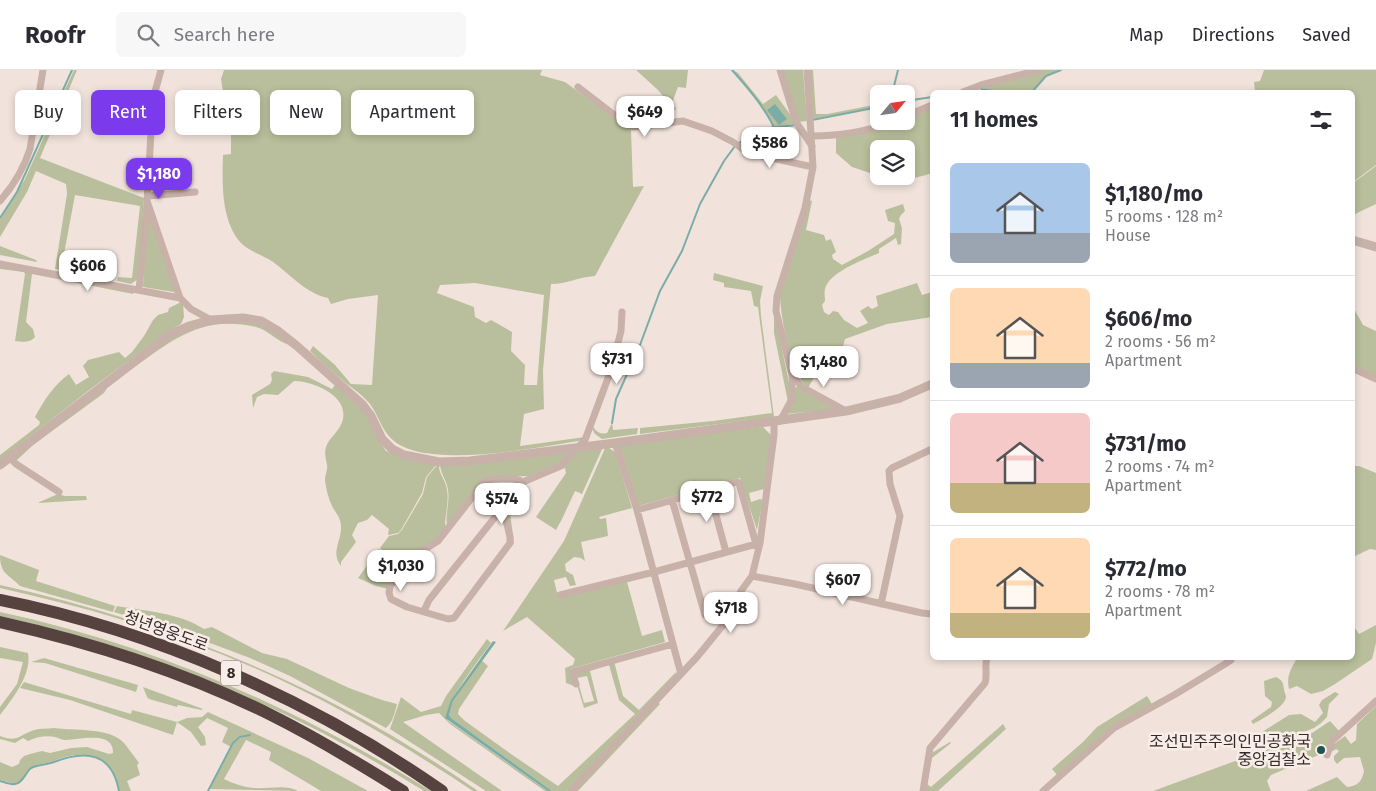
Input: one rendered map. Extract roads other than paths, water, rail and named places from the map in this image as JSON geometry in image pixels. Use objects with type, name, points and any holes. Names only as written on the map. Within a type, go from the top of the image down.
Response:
[{"type":"highway","name":"청년영웅도로","points":[[0,600],[117,630],[172,649],[225,671],[281,696],[334,724],[442,791]]},
{"type":"highway","name":"8","points":[[0,622],[110,650],[217,690],[271,715],[323,743],[403,791]]},
{"type":"street","points":[[0,200],[26,161],[43,70]]},
{"type":"street","points":[[140,290],[148,198],[153,99],[160,70]]},
{"type":"street","points":[[780,70],[797,124],[812,146]]},
{"type":"street","points":[[571,791],[720,631],[741,591],[752,576],[777,421],[792,399],[792,375],[776,311],[777,296],[805,208],[813,167],[807,70]]},
{"type":"street","points":[[968,90],[1039,70]]},
{"type":"street","points":[[578,87],[634,128],[683,121],[712,131],[748,153],[813,167]]},
{"type":"street","points":[[915,112],[930,106]]},
{"type":"street","points":[[811,136],[853,134],[870,129]]},
{"type":"street","points":[[148,198],[195,192]]},
{"type":"street","points":[[148,198],[180,298],[191,308],[211,320]]},
{"type":"street","points":[[1355,241],[1376,247]]},
{"type":"street","points":[[0,264],[180,298]]},
{"type":"street","points":[[424,611],[428,600],[523,482],[560,466],[580,447],[588,433],[611,370],[621,331],[622,312]]},
{"type":"street","points":[[0,465],[169,335],[189,326],[211,320],[252,318],[278,331],[362,404],[371,416],[382,439],[392,449],[404,455],[428,461],[450,462],[615,443],[846,411],[900,398],[930,385]]},
{"type":"street","points":[[1355,369],[1376,379]]},
{"type":"street","points":[[792,375],[802,387],[846,411]]},
{"type":"street","points":[[615,443],[637,510],[681,674]]},
{"type":"street","points":[[881,604],[900,516],[888,471],[930,450]]},
{"type":"street","points":[[10,458],[16,464],[59,492]]},
{"type":"street","points":[[503,507],[510,543],[457,616],[450,620],[393,601],[388,593],[390,586],[419,553],[438,541],[485,481],[518,479],[523,482]]},
{"type":"street","points":[[637,510],[739,482],[758,543]]},
{"type":"street","points":[[709,489],[726,552]]},
{"type":"street","points":[[672,500],[705,616]]},
{"type":"street","points":[[560,595],[654,572],[758,543]]},
{"type":"street","points":[[752,576],[930,614]]},
{"type":"street","points":[[576,684],[572,672],[673,644]]},
{"type":"street","points":[[924,791],[930,748],[985,683],[987,678],[986,660]]},
{"type":"street","points":[[1043,791],[1072,763],[1114,728],[1174,695],[1231,660]]},
{"type":"street","points":[[1327,755],[1332,741],[1376,701]]},
{"type":"water","points":[[775,104],[787,119],[779,125],[767,110]]},
{"type":"water","points":[[493,641],[496,642],[453,701],[449,715],[552,791],[548,791],[445,718],[451,700]]},
{"type":"waterway","points":[[0,218],[17,192],[72,70]]},
{"type":"waterway","points":[[732,70],[761,105],[774,128]]},
{"type":"waterway","points":[[894,85],[898,70]]},
{"type":"waterway","points":[[1034,90],[1046,76],[1061,70]]},
{"type":"waterway","points":[[981,89],[987,90]]},
{"type":"waterway","points":[[915,100],[930,97]]},
{"type":"waterway","points":[[812,120],[870,109]]},
{"type":"waterway","points":[[739,143],[769,128],[796,125]]},
{"type":"waterway","points":[[612,423],[616,399],[640,345],[660,291],[682,251],[700,204],[724,161],[735,146]]},
{"type":"waterway","points":[[208,791],[233,743],[240,737],[250,735]]},
{"type":"waterway","points":[[0,781],[12,784],[17,783],[22,780],[31,768],[65,758],[86,756],[96,757],[110,768],[119,791]]},
{"type":"place","name":"조선민주주의인민공화국 중앙검찰소","points":[[1321,750]]}]
